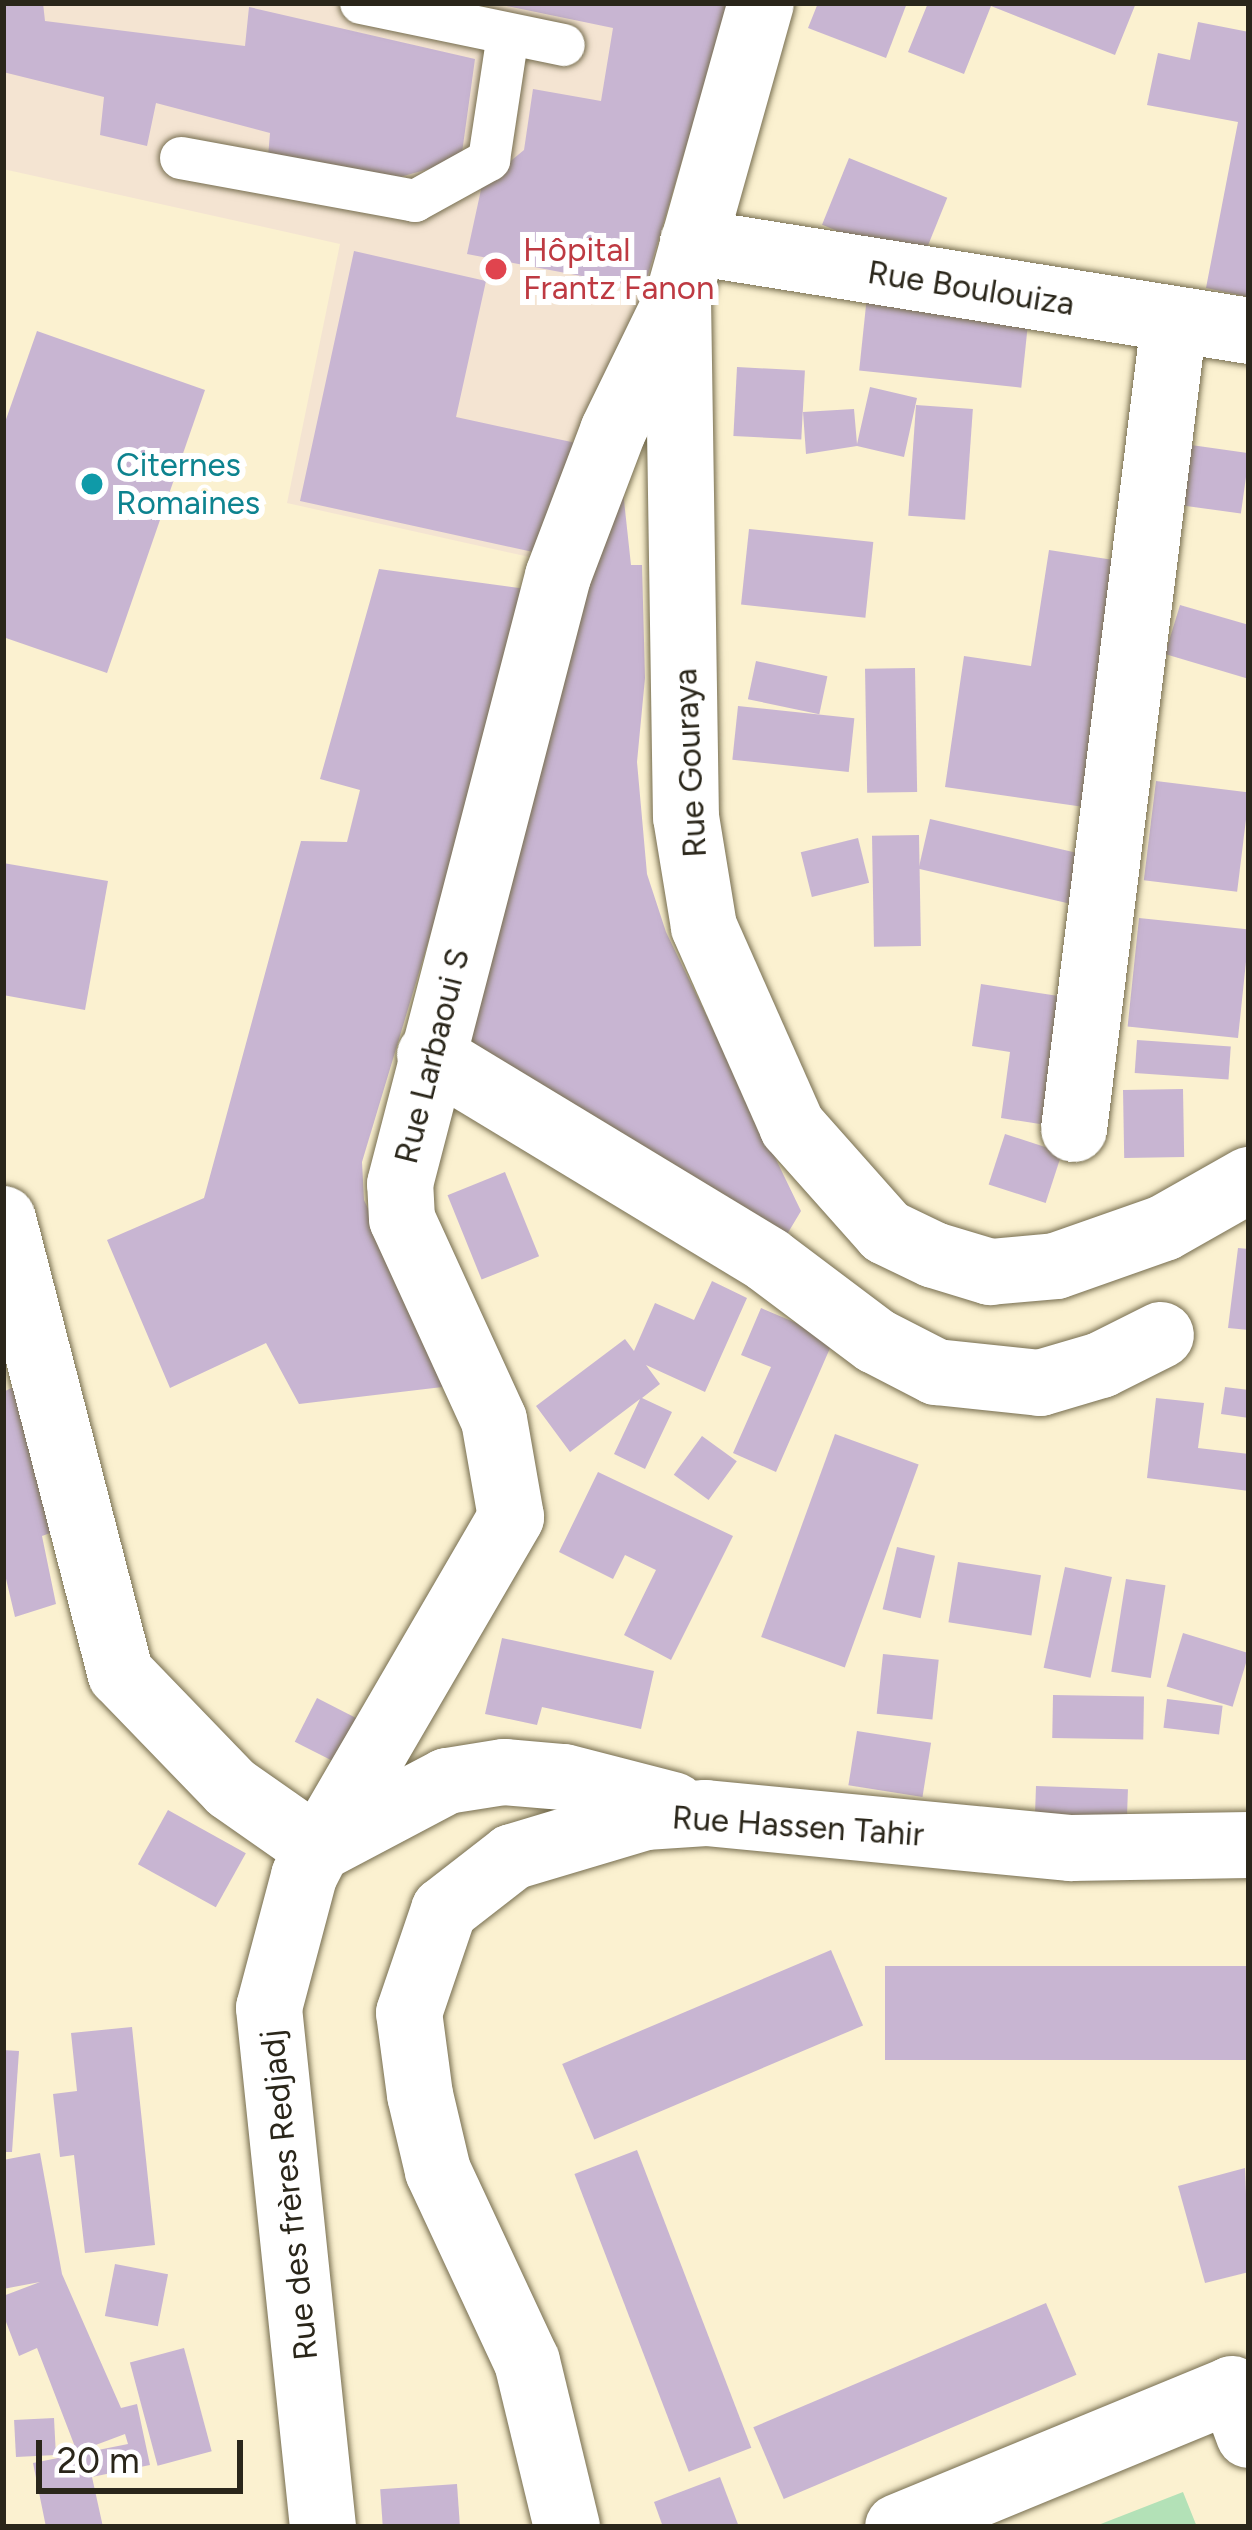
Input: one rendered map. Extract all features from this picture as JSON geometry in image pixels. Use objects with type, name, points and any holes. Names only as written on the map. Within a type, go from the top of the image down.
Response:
[{"type":"street","name":"Rue Gouraya","points":[[761,3],[686,270],[686,817],[704,927],[792,1126],[886,1232],[990,1273],[1101,1255],[1249,1180]]},
{"type":"street","name":"Rue Boulouiza","points":[[686,270],[1249,331]]},
{"type":"street","name":"Rue Larbaoui S","points":[[318,1850],[511,1517],[494,1420],[403,1219],[400,1184],[558,576],[614,431],[686,270]]},
{"type":"street","points":[[1074,1130],[1174,322]]},
{"type":"street","points":[[430,1055],[768,1260],[876,1341],[936,1372],[1040,1383],[1161,1335]]},
{"type":"street","points":[[3,1219],[122,1673],[231,1788],[318,1850],[447,1780],[503,1772],[564,1777],[706,1813]]},
{"type":"street","name":"Rue Hassen Tahir","points":[[567,2527],[527,2362],[438,2171],[410,2012],[444,1910],[512,1857],[645,1817],[706,1813],[1071,1848],[1249,1845]]},
{"type":"street","name":"Rue des frères Redjadj","points":[[318,1850],[269,2008],[323,2527]]},
{"type":"street","points":[[898,2527],[1232,2389],[1249,2435]]},
{"type":"lane","points":[[362,3],[564,45]]},
{"type":"lane","points":[[182,158],[415,201],[489,160],[508,34]]},
{"type":"shaded area","name":"Hôpital Frantz Fanon","points":[[3,3],[738,3],[649,294],[543,560],[287,503],[340,244],[3,169]]},
{"type":"green space","points":[[1183,2492],[1197,2527],[1093,2527]]},
{"type":"building","points":[[3,3],[43,3],[45,21],[245,46],[249,7],[475,59],[461,160],[382,182],[268,157],[270,133],[156,103],[147,146],[100,135],[104,97],[3,72]]},
{"type":"building","points":[[492,3],[729,3],[644,288],[467,254],[482,185],[524,150],[533,89],[601,101],[613,28]]},
{"type":"building","points":[[818,3],[907,3],[886,58],[808,28]]},
{"type":"building","points":[[928,3],[1136,3],[1115,55],[991,6],[964,74],[908,52]]},
{"type":"building","points":[[1198,22],[1249,32],[1249,297],[1206,288],[1238,122],[1147,105],[1158,53],[1190,60]]},
{"type":"building","points":[[849,158],[947,198],[920,264],[822,225]]},
{"type":"building","points":[[354,251],[486,281],[456,417],[576,443],[533,552],[300,501]]},
{"type":"building","points":[[867,296],[1029,313],[1021,388],[859,371]]},
{"type":"building","points":[[37,331],[205,390],[107,673],[3,637],[3,428]]},
{"type":"building","points":[[737,367],[805,371],[801,439],[733,436]]},
{"type":"building","points":[[870,387],[917,398],[904,457],[857,446],[806,454],[803,412],[854,409],[857,444]]},
{"type":"building","points":[[916,405],[973,409],[965,520],[908,516]]},
{"type":"building","points":[[1184,444],[1249,453],[1241,514],[1176,504]]},
{"type":"building","points":[[622,482],[631,565],[642,565],[645,678],[637,762],[647,874],[666,932],[801,1211],[786,1236],[455,1039],[553,677]]},
{"type":"building","points":[[749,529],[873,542],[865,618],[741,605]]},
{"type":"building","points":[[1049,550],[1120,561],[1084,807],[945,787],[964,656],[1031,666]]},
{"type":"building","points":[[379,569],[534,590],[362,1162],[364,1200],[451,1386],[299,1404],[266,1343],[170,1388],[107,1240],[204,1198],[301,841],[347,842],[360,790],[320,779]]},
{"type":"building","points":[[1180,605],[1249,625],[1249,679],[1165,654]]},
{"type":"building","points":[[756,661],[827,676],[819,714],[748,699]]},
{"type":"building","points":[[915,668],[917,792],[867,793],[865,669]]},
{"type":"building","points":[[738,706],[854,718],[849,772],[732,760]]},
{"type":"building","points":[[1156,781],[1249,792],[1237,892],[1144,880]]},
{"type":"building","points":[[930,819],[1086,855],[1074,905],[919,869]]},
{"type":"building","points":[[919,835],[921,946],[874,947],[872,836]]},
{"type":"building","points":[[858,838],[869,883],[812,897],[801,852]]},
{"type":"building","points":[[3,863],[108,881],[85,1010],[3,995]]},
{"type":"building","points":[[1139,918],[1249,930],[1238,1038],[1128,1026]]},
{"type":"building","points":[[981,984],[1078,999],[1059,1127],[1001,1118],[1010,1052],[972,1046]]},
{"type":"building","points":[[1137,1040],[1231,1047],[1228,1079],[1135,1073]]},
{"type":"building","points":[[1183,1089],[1184,1157],[1124,1158],[1123,1090]]},
{"type":"building","points":[[1005,1134],[1062,1153],[1046,1203],[989,1184]]},
{"type":"building","points":[[505,1172],[539,1256],[482,1280],[448,1195]]},
{"type":"building","points":[[1238,1248],[1249,1249],[1249,1330],[1228,1328]]},
{"type":"building","points":[[712,1281],[747,1298],[705,1392],[646,1365],[660,1384],[642,1398],[672,1412],[645,1469],[614,1454],[640,1399],[570,1452],[536,1406],[625,1339],[634,1351],[655,1303],[694,1320]]},
{"type":"building","points":[[761,1308],[834,1339],[776,1472],[733,1453],[771,1367],[741,1355]]},
{"type":"building","points":[[22,1383],[69,1526],[42,1536],[56,1604],[15,1617],[3,1566],[3,1392]]},
{"type":"building","points":[[1225,1387],[1249,1390],[1249,1418],[1221,1414]]},
{"type":"building","points":[[1156,1398],[1204,1403],[1198,1448],[1249,1454],[1249,1491],[1147,1478]]},
{"type":"building","points":[[835,1434],[919,1464],[845,1667],[761,1637]]},
{"type":"building","points":[[702,1436],[737,1461],[709,1500],[674,1475]]},
{"type":"building","points":[[598,1472],[733,1536],[671,1660],[624,1635],[656,1570],[625,1555],[613,1579],[559,1552]]},
{"type":"building","points":[[897,1547],[935,1556],[921,1618],[883,1609]]},
{"type":"building","points":[[958,1562],[1041,1575],[1031,1635],[948,1622]]},
{"type":"building","points":[[1065,1567],[1112,1577],[1091,1678],[1044,1668]]},
{"type":"building","points":[[1126,1579],[1166,1585],[1151,1678],[1111,1672]]},
{"type":"building","points":[[1183,1633],[1249,1653],[1233,1707],[1167,1687]]},
{"type":"building","points":[[502,1638],[654,1671],[641,1729],[542,1707],[537,1725],[485,1714]]},
{"type":"building","points":[[883,1654],[939,1660],[932,1720],[877,1714]]},
{"type":"building","points":[[1053,1695],[1144,1697],[1143,1740],[1052,1738]]},
{"type":"building","points":[[317,1698],[358,1719],[336,1763],[295,1742]]},
{"type":"building","points":[[1167,1699],[1223,1706],[1219,1735],[1163,1728]]},
{"type":"building","points":[[857,1731],[931,1743],[922,1797],[848,1785]]},
{"type":"building","points":[[1036,1786],[1128,1789],[1127,1819],[1035,1816]]},
{"type":"building","points":[[168,1810],[246,1853],[216,1907],[138,1864]]},
{"type":"building","points":[[831,1950],[863,2025],[594,2140],[562,2064]]},
{"type":"building","points":[[885,1966],[1249,1966],[1249,2060],[885,2060]]},
{"type":"building","points":[[132,2027],[155,2245],[85,2253],[74,2155],[60,2157],[53,2094],[77,2091],[71,2033]]},
{"type":"building","points":[[3,2050],[19,2051],[12,2152],[3,2152]]},
{"type":"building","points":[[637,2150],[751,2448],[689,2472],[574,2174]]},
{"type":"building","points":[[40,2153],[62,2274],[121,2408],[137,2404],[150,2465],[92,2477],[103,2527],[46,2527],[33,2463],[128,2444],[125,2434],[77,2452],[37,2348],[19,2356],[3,2314],[3,2296],[40,2282],[3,2289],[3,2160]]},
{"type":"building","points":[[1245,2168],[1249,2272],[1205,2283],[1178,2186]]},
{"type":"building","points":[[115,2264],[168,2274],[158,2326],[105,2316]]},
{"type":"building","points":[[1046,2303],[1076,2375],[784,2499],[753,2427]]},
{"type":"building","points":[[184,2348],[212,2451],[158,2466],[130,2362]]},
{"type":"building","points":[[54,2418],[56,2455],[16,2457],[14,2420]]},
{"type":"building","points":[[720,2477],[739,2527],[663,2527],[654,2502]]},
{"type":"building","points":[[457,2484],[460,2527],[383,2527],[380,2489]]},
{"type":"place","name":"Hôpital Frantz Fanon","points":[[496,269]]},
{"type":"place","name":"Citernes Romaines","points":[[92,484]]}]
